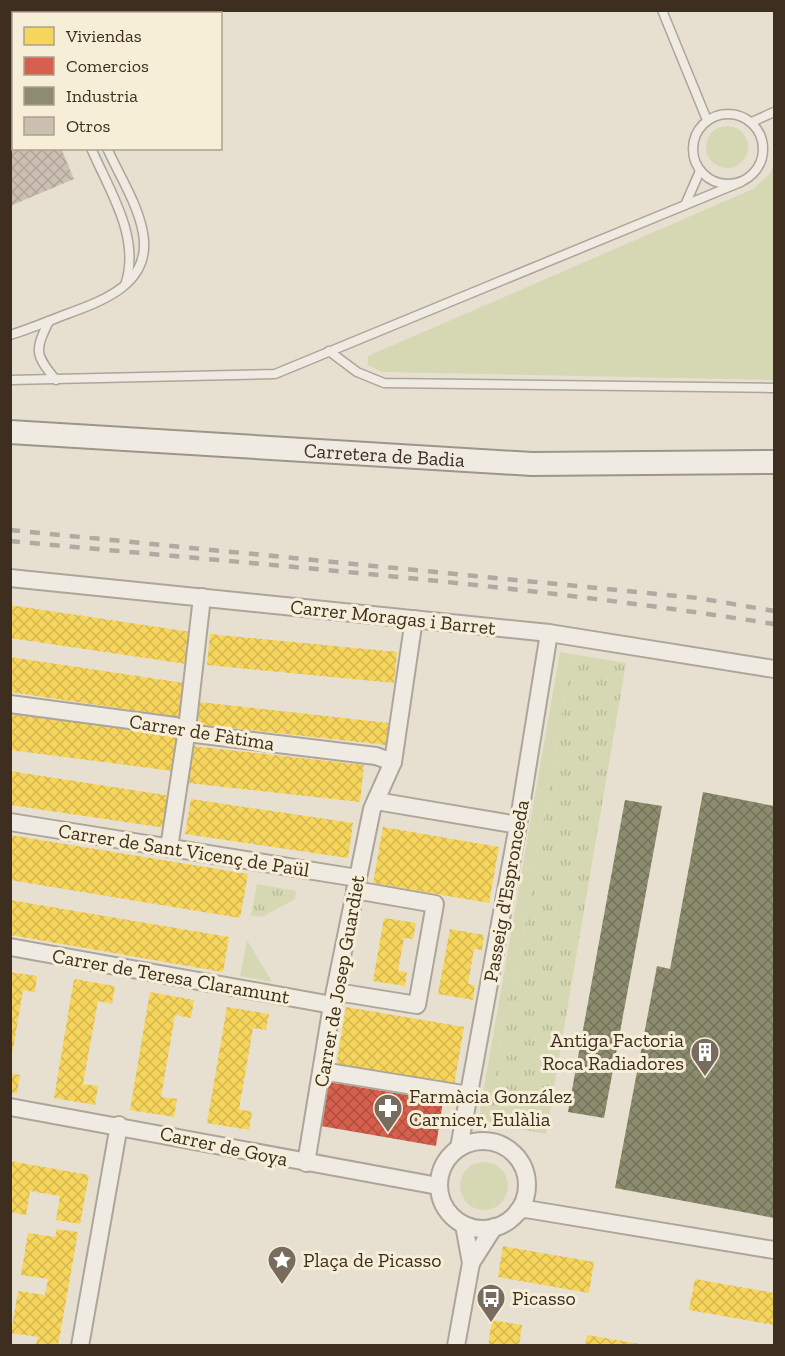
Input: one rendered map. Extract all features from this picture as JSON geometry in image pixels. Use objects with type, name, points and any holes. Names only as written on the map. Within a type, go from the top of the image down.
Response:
[{"type":"street","name":"Carretera de Badia","points":[[10,432],[532,464],[771,460]]},
{"type":"street","name":"Carrer Moragas i Barret","points":[[10,578],[549,633],[774,669]]},
{"type":"street","points":[[169,848],[187,729],[202,597]]},
{"type":"street","name":"Carrer de Josep Guardiet","points":[[306,1163],[356,884],[376,801],[393,762],[414,619]]},
{"type":"street","name":"Passeig d'Espronceda","points":[[459,1148],[518,825],[549,633]]},
{"type":"street","name":"Carrer de Fàtima","points":[[10,704],[187,729],[195,734],[376,756],[393,762]]},
{"type":"street","points":[[376,801],[518,825]]},
{"type":"street","name":"Carrer de Sant Vicenç de Paül","points":[[10,822],[169,848],[356,884],[435,904],[417,1005],[334,998]]},
{"type":"street","name":"Carrer de Teresa Claramunt","points":[[10,947],[334,998]]},
{"type":"street","points":[[322,1071],[470,1095]]},
{"type":"street","name":"Carrer de Goya","points":[[10,1107],[119,1125],[306,1163],[438,1186]]},
{"type":"street","points":[[80,1346],[119,1125]]},
{"type":"street","points":[[492,1141],[507,1148],[518,1158],[527,1182],[525,1198],[518,1211],[508,1221],[494,1227],[478,1228],[464,1224],[448,1212],[438,1186],[447,1159],[459,1148],[468,1143],[492,1141]]},
{"type":"street","points":[[518,1211],[526,1209],[774,1250]]},
{"type":"street","points":[[456,1346],[471,1263],[464,1224]]},
{"type":"street","points":[[471,1263],[494,1227]]},
{"type":"lane","points":[[662,10],[707,120]]},
{"type":"lane","points":[[752,122],[774,112]]},
{"type":"lane","points":[[10,380],[275,374],[741,182],[758,167],[763,155],[763,143],[752,122],[730,113],[717,114],[699,128],[692,150],[700,171],[718,183],[741,182]]},
{"type":"lane","points":[[93,150],[130,243],[130,268],[125,285]]},
{"type":"lane","points":[[10,335],[107,299],[125,285],[140,268],[144,250],[142,231],[107,150]]},
{"type":"lane","points":[[685,205],[700,171]]},
{"type":"lane","points":[[49,321],[38,345],[37,353],[56,380]]},
{"type":"lane","points":[[329,351],[357,372],[384,383],[774,388]]},
{"type":"green space","points":[[727,126],[735,127],[742,132],[747,139],[747,155],[742,162],[735,167],[727,168],[719,167],[712,162],[707,155],[706,147],[707,139],[712,132],[719,127]]},
{"type":"green space","points":[[774,163],[774,380],[382,372],[368,365],[368,356],[753,189],[770,174]]},
{"type":"green space","points":[[560,652],[572,654],[516,979],[511,978],[487,1123],[478,1122]]},
{"type":"green space","points":[[572,654],[626,663],[546,1134],[487,1123],[511,978],[516,979]]},
{"type":"green space","points":[[257,884],[296,891],[295,899],[262,917],[251,915]]},
{"type":"green space","points":[[247,940],[272,982],[240,976]]},
{"type":"green space","points":[[484,1162],[501,1169],[508,1186],[501,1203],[484,1210],[467,1203],[460,1186],[467,1169]]},
{"type":"building: Viviendas","points":[[10,605],[191,632],[186,664],[10,638]]},
{"type":"building: Viviendas","points":[[210,634],[397,652],[394,683],[207,665]]},
{"type":"building: Viviendas","points":[[10,657],[184,683],[179,717],[10,692]]},
{"type":"building: Viviendas","points":[[199,702],[389,723],[386,745],[196,724]]},
{"type":"building: Viviendas","points":[[10,711],[178,732],[173,771],[10,750]]},
{"type":"building: Viviendas","points":[[192,746],[364,765],[360,802],[188,783]]},
{"type":"building: Viviendas","points":[[10,771],[171,796],[166,828],[10,805]]},
{"type":"building: Viviendas","points":[[191,799],[353,823],[348,858],[185,834]]},
{"type":"building: Viviendas","points":[[383,827],[499,847],[489,903],[373,883]]},
{"type":"building: Viviendas","points":[[10,835],[248,874],[240,918],[10,880]]},
{"type":"building: Viviendas","points":[[10,900],[229,937],[223,972],[10,935]]},
{"type":"building: Viviendas","points":[[384,918],[416,923],[413,939],[404,938],[398,971],[407,972],[405,986],[373,981]]},
{"type":"building: Viviendas","points":[[450,929],[484,935],[482,950],[474,949],[468,984],[475,985],[473,1000],[438,994]]},
{"type":"building: Viviendas","points":[[10,972],[37,976],[35,992],[23,990],[12,1055]]},
{"type":"building: Viviendas","points":[[74,979],[115,986],[112,1004],[98,1001],[83,1084],[98,1086],[95,1105],[54,1098]]},
{"type":"building: Viviendas","points":[[150,992],[194,1000],[191,1018],[175,1015],[161,1097],[177,1099],[174,1117],[130,1110]]},
{"type":"building: Viviendas","points":[[227,1007],[269,1014],[266,1030],[253,1028],[239,1109],[252,1112],[249,1130],[207,1123]]},
{"type":"building: Viviendas","points":[[346,1007],[464,1027],[454,1086],[336,1067]]},
{"type":"building: Viviendas","points":[[10,1073],[20,1075],[17,1093],[10,1092]]},
{"type":"building: Viviendas","points":[[10,1161],[89,1175],[80,1224],[56,1220],[60,1196],[30,1191],[26,1215],[10,1212]]},
{"type":"building: Viviendas","points":[[57,1229],[78,1232],[58,1346],[45,1346],[36,1344],[38,1337],[11,1333],[18,1291],[45,1295],[48,1279],[21,1275],[28,1233],[55,1237]]},
{"type":"building: Viviendas","points":[[503,1246],[594,1262],[589,1293],[498,1277]]},
{"type":"building: Viviendas","points":[[695,1279],[774,1293],[774,1325],[689,1310]]},
{"type":"building: Viviendas","points":[[492,1320],[522,1325],[519,1346],[488,1346]]},
{"type":"building: Viviendas","points":[[587,1335],[640,1344],[640,1346],[585,1346]]},
{"type":"building: Comercios","points":[[329,1082],[443,1101],[436,1146],[321,1126]]},
{"type":"building: Industria","name":"Antiga Factoria Roca Radiadores","points":[[703,792],[774,806],[774,1218],[615,1188],[657,966],[670,969]]},
{"type":"building: Industria","points":[[625,800],[662,806],[604,1118],[568,1112]]},
{"type":"building: Otros","points":[[12,53],[12,122],[10,123],[10,54]]},
{"type":"building: Otros","points":[[12,134],[12,150],[62,150],[74,179],[10,206],[10,135]]},
{"type":"railway","points":[[10,530],[698,598],[774,611]]},
{"type":"railway","points":[[10,541],[489,586],[774,624]]},
{"type":"place","name":"Antiga Factoria Roca Radiadores","points":[[705,1078]]},
{"type":"place","name":"Farmàcia González Carnicer, Eulàlia","points":[[388,1134]]},
{"type":"place","name":"Plaça de Picasso","points":[[282,1286]]},
{"type":"place","name":"Picasso","points":[[491,1324]]}]
